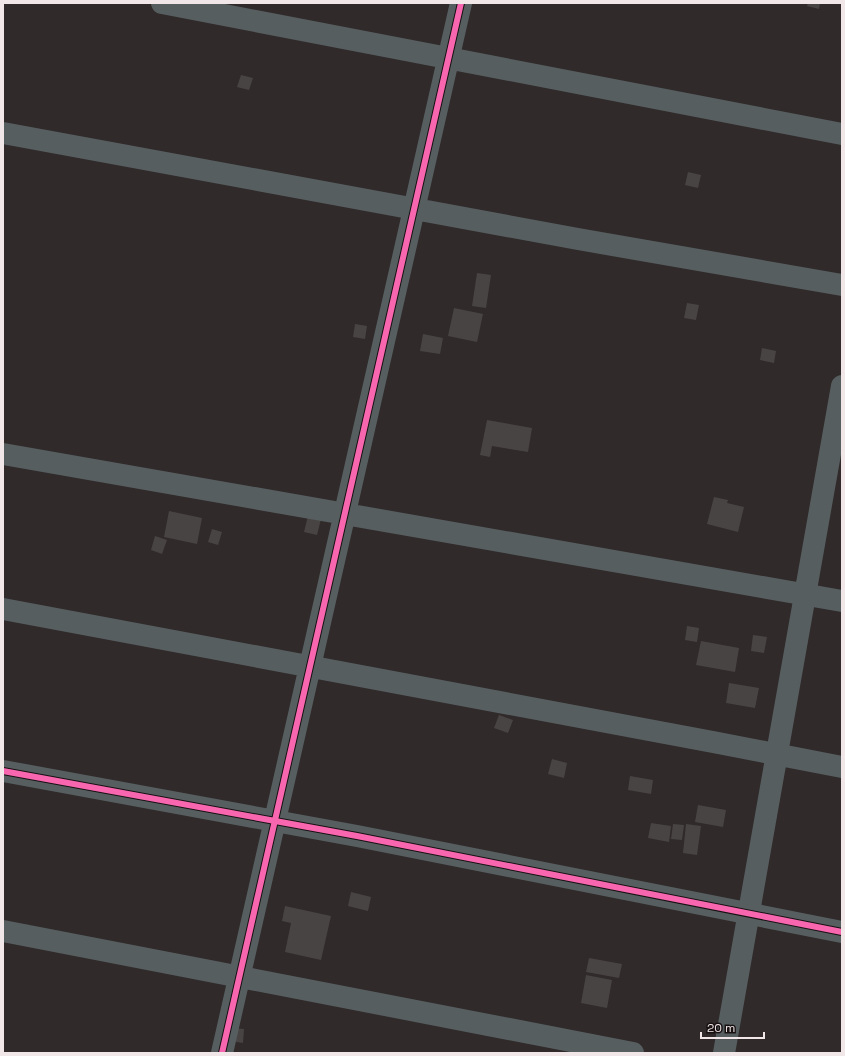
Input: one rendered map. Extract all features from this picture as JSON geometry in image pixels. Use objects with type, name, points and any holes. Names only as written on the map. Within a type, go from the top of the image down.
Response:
[{"type":"street","points":[[162,3],[842,134]]},
{"type":"street","points":[[222,1053],[461,3]]},
{"type":"street","points":[[3,133],[578,239],[842,285]]},
{"type":"street","points":[[724,1053],[842,386]]},
{"type":"street","points":[[3,454],[842,601]]},
{"type":"street","points":[[3,609],[842,768]]},
{"type":"street","points":[[3,771],[357,836],[842,932]]},
{"type":"street","points":[[3,930],[633,1053]]},
{"type":"building","points":[[808,3],[820,3],[819,9],[807,6]]},
{"type":"building","points":[[241,75],[253,78],[249,90],[237,87]]},
{"type":"building","points":[[688,172],[701,175],[698,188],[685,185]]},
{"type":"building","points":[[477,273],[491,275],[486,308],[472,306]]},
{"type":"building","points":[[687,303],[699,305],[696,320],[684,318]]},
{"type":"building","points":[[454,308],[483,314],[477,342],[448,336]]},
{"type":"building","points":[[355,324],[367,326],[365,339],[353,337]]},
{"type":"building","points":[[423,334],[443,338],[440,354],[420,351]]},
{"type":"building","points":[[762,348],[776,351],[774,363],[760,360]]},
{"type":"building","points":[[487,420],[532,428],[528,452],[492,446],[490,457],[480,455]]},
{"type":"building","points":[[714,497],[728,500],[727,503],[744,507],[738,532],[707,524]]},
{"type":"building","points":[[169,511],[202,518],[197,544],[164,537]]},
{"type":"building","points":[[308,516],[321,519],[317,535],[304,532]]},
{"type":"building","points":[[212,529],[222,532],[218,545],[208,542]]},
{"type":"building","points":[[155,536],[167,540],[162,554],[151,550]]},
{"type":"building","points":[[687,626],[699,628],[697,642],[685,640]]},
{"type":"building","points":[[753,635],[767,637],[764,653],[751,651]]},
{"type":"building","points":[[701,641],[739,648],[735,672],[696,665]]},
{"type":"building","points":[[729,683],[759,688],[755,708],[726,703]]},
{"type":"building","points":[[499,715],[513,720],[508,733],[494,728]]},
{"type":"building","points":[[552,759],[567,763],[564,778],[548,774]]},
{"type":"building","points":[[630,776],[653,780],[651,794],[628,790]]},
{"type":"building","points":[[698,805],[726,810],[723,827],[695,822]]},
{"type":"building","points":[[651,823],[671,826],[669,842],[648,838]]},
{"type":"building","points":[[673,824],[684,825],[682,840],[671,839]]},
{"type":"building","points":[[686,824],[701,826],[697,855],[683,853]]},
{"type":"building","points":[[351,892],[371,897],[368,911],[348,906]]},
{"type":"building","points":[[285,906],[331,916],[321,960],[285,952],[291,923],[282,921]]},
{"type":"building","points":[[589,958],[622,964],[619,978],[586,972]]},
{"type":"building","points":[[586,975],[612,980],[607,1008],[581,1003]]},
{"type":"building","points":[[231,1028],[244,1029],[243,1043],[230,1041]]},
{"type":"cycle path","points":[[222,1053],[461,3]]},
{"type":"cycle path","points":[[3,771],[357,836],[842,932]]}]
